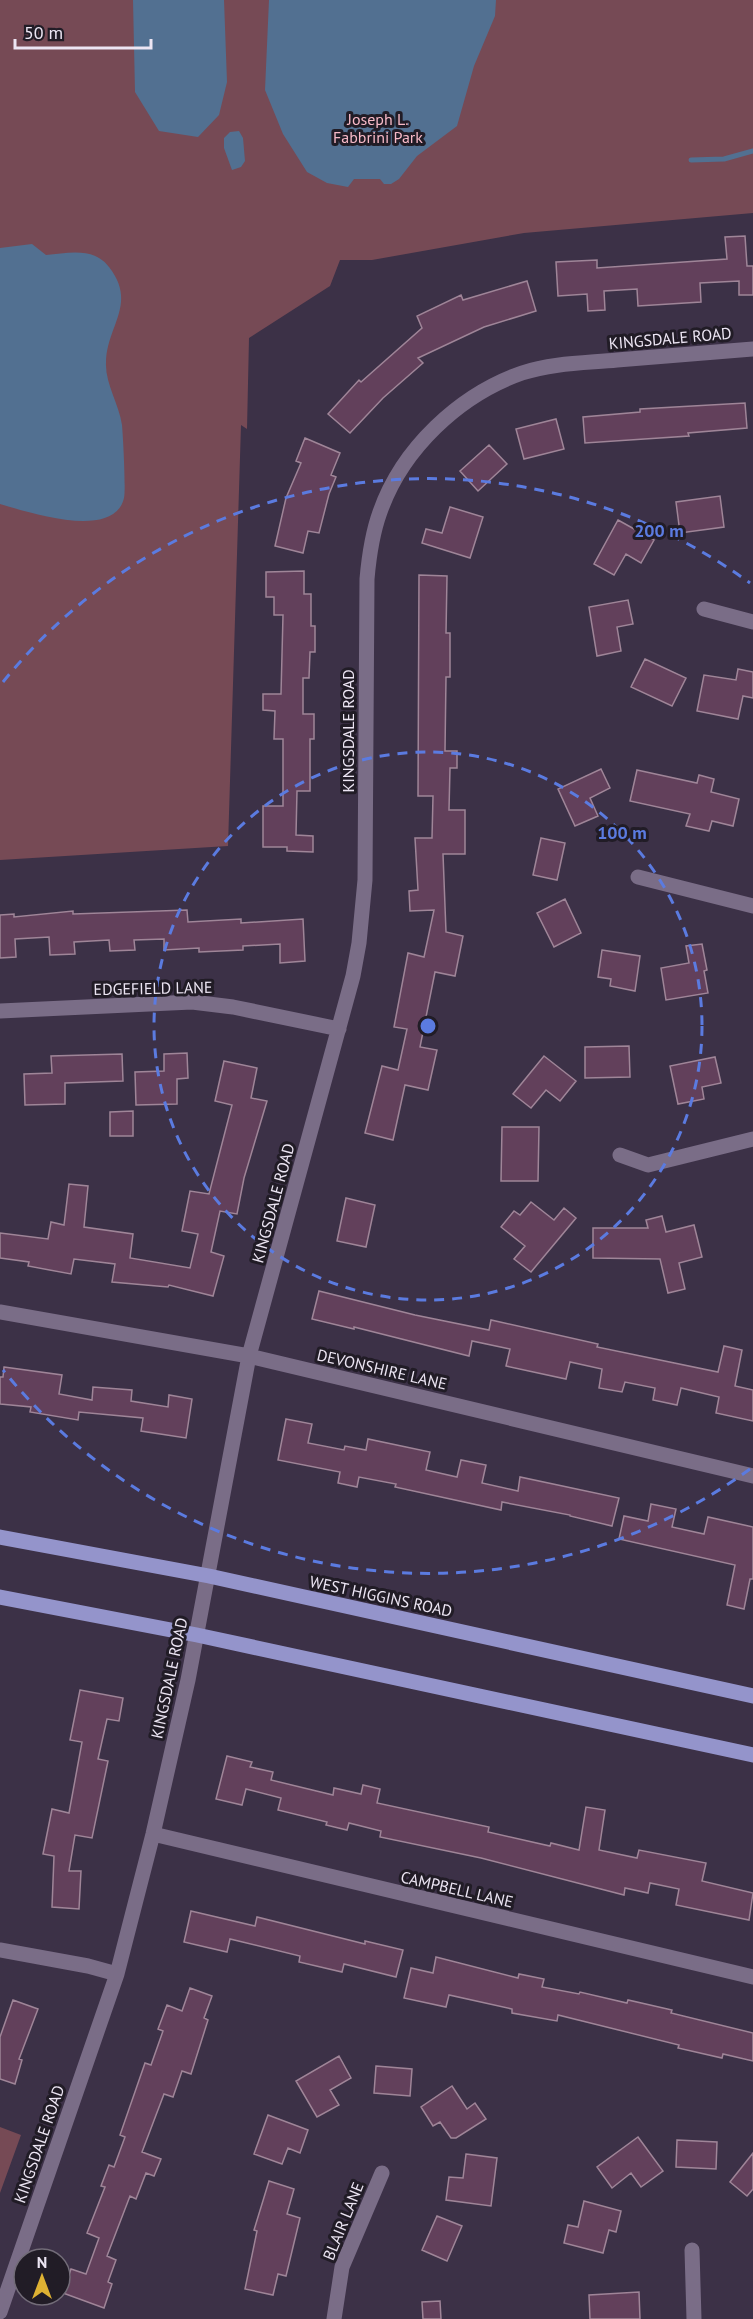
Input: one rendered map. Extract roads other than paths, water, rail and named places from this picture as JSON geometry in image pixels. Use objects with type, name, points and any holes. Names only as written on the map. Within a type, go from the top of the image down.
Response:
[{"type":"main road","name":"WEST HIGGINS ROAD","points":[[0,1537],[208,1576],[753,1696]]},
{"type":"main road","points":[[0,1597],[197,1635],[753,1755]]},
{"type":"street","name":"KINGSDALE ROAD","points":[[0,2312],[117,1974],[153,1834],[197,1635],[249,1356],[339,1029],[359,943],[365,880],[367,594],[370,550],[380,511],[400,470],[419,444],[447,417],[474,397],[523,373],[577,364],[753,349]]},
{"type":"street","points":[[704,609],[753,622]]},
{"type":"street","points":[[638,877],[753,906]]},
{"type":"street","name":"EDGEFIELD LANE","points":[[0,1011],[192,1002],[233,1007],[339,1029]]},
{"type":"street","points":[[620,1155],[648,1165],[753,1139]]},
{"type":"street","name":"DEVONSHIRE LANE","points":[[0,1312],[249,1356],[753,1476]]},
{"type":"street","name":"CAMPBELL LANE","points":[[153,1834],[753,1977]]},
{"type":"street","points":[[0,1950],[88,1966],[117,1974]]},
{"type":"street","name":"BLAIR LANE","points":[[334,2319],[342,2267],[382,2173]]},
{"type":"street","points":[[692,2250],[694,2319]]},
{"type":"water","points":[[133,0],[224,0],[227,82],[219,115],[198,137],[159,131],[135,92]]},
{"type":"water","points":[[269,0],[496,0],[495,16],[474,66],[457,126],[417,156],[399,179],[391,184],[384,184],[380,179],[354,179],[348,187],[327,183],[307,172],[283,134],[265,90]]},
{"type":"water","points":[[239,131],[243,138],[245,161],[241,167],[232,170],[224,148],[224,138],[230,132]]},
{"type":"water","points":[[32,244],[46,255],[80,253],[96,256],[109,267],[121,292],[121,304],[107,350],[106,371],[122,425],[125,493],[117,511],[104,518],[88,521],[69,520],[0,504],[0,248]]},
{"type":"waterway","points":[[691,160],[724,159],[753,151]]},
{"type":"park label","name":"Joseph L. Fabbrini Park","points":[[378,128]]}]
